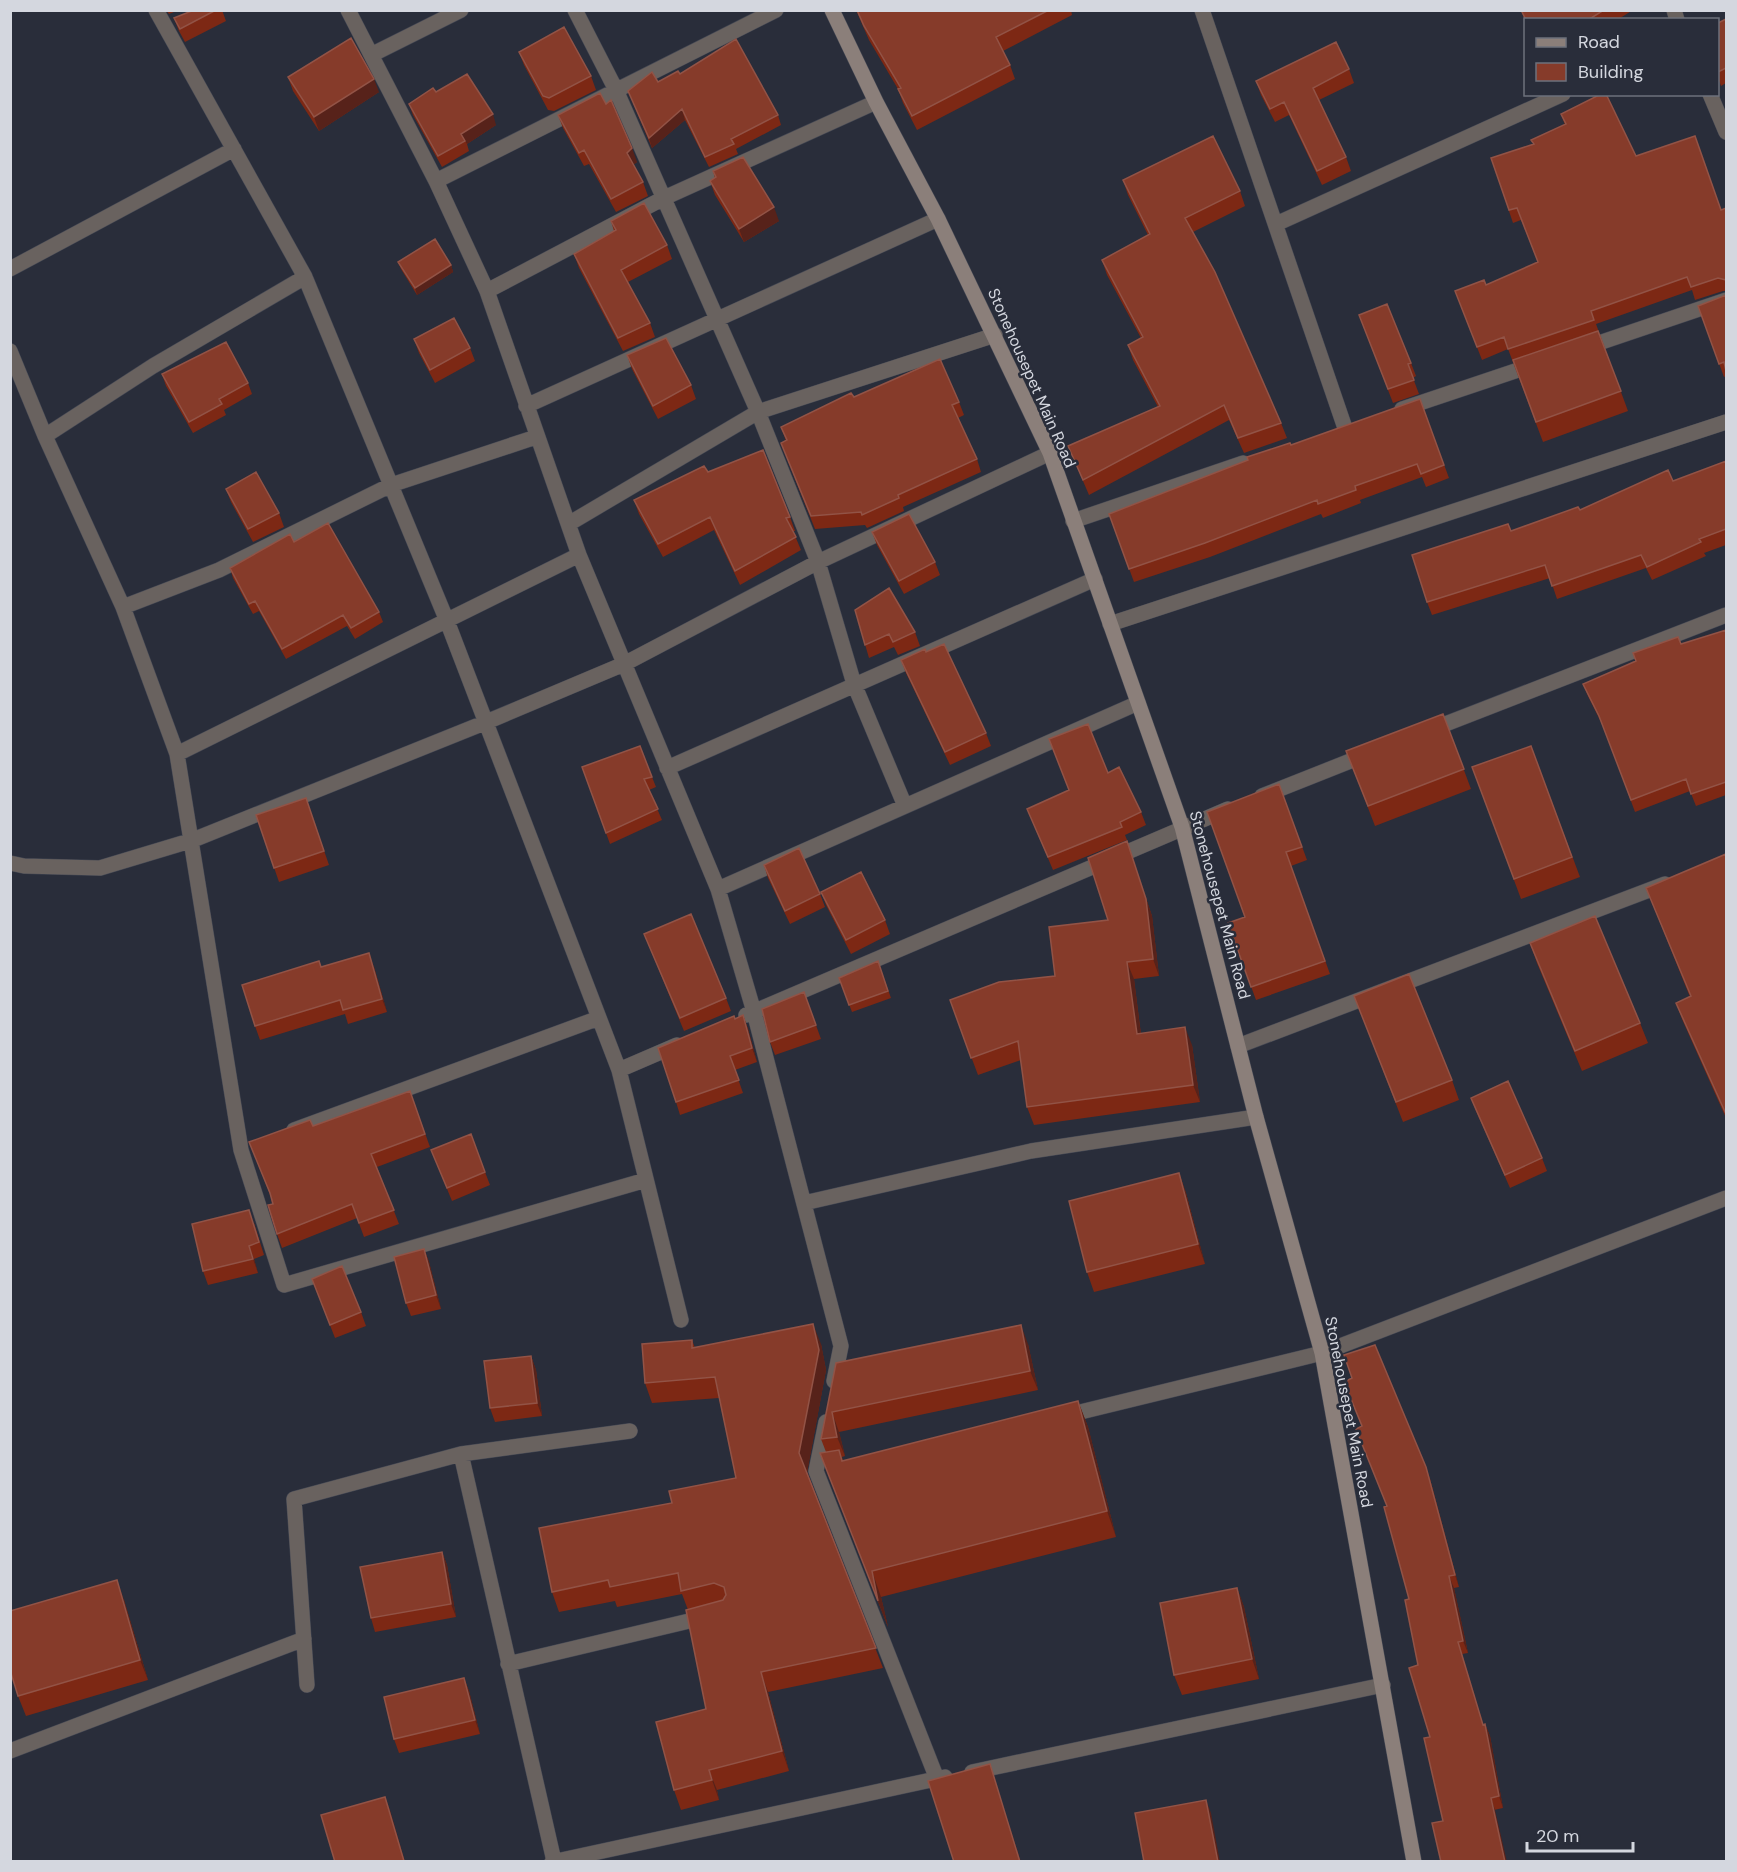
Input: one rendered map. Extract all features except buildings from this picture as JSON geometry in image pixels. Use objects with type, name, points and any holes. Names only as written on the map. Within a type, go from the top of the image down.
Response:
[{"type":"main road","name":"Stonehousepet Main Road","points":[[832,10],[876,102],[938,219],[1050,453],[1182,827],[1256,1117],[1322,1353],[1414,1862]]},
{"type":"street","points":[[156,10],[170,24],[234,149],[305,277],[447,621],[484,723],[619,1070],[681,1320]]},
{"type":"street","points":[[348,10],[436,181],[487,291],[536,437],[570,523],[579,555],[718,889],[754,1012],[841,1346],[816,1471],[938,1779]]},
{"type":"street","points":[[371,55],[461,10]]},
{"type":"street","points":[[575,10],[616,90],[758,412],[818,562],[854,684],[905,806]]},
{"type":"street","points":[[436,181],[777,10]]},
{"type":"street","points":[[1202,10],[1345,428]]},
{"type":"street","points":[[1276,224],[1559,96]]},
{"type":"street","points":[[1711,96],[1726,130]]},
{"type":"street","points":[[487,291],[664,198],[876,102]]},
{"type":"street","points":[[10,269],[234,149]]},
{"type":"street","points":[[526,406],[938,219]]},
{"type":"street","points":[[45,436],[153,366],[305,277]]},
{"type":"street","points":[[1569,353],[1726,300]]},
{"type":"street","points":[[570,523],[758,412],[995,335]]},
{"type":"street","points":[[10,351],[45,436],[123,607],[177,754],[246,1148],[284,1285],[646,1180]]},
{"type":"street","points":[[1390,413],[1547,360]]},
{"type":"street","points":[[1110,624],[1726,422]]},
{"type":"street","points":[[123,607],[219,570],[390,485],[536,437]]},
{"type":"street","points":[[10,863],[24,866],[100,868],[193,840],[624,664],[818,562],[1050,453]]},
{"type":"street","points":[[1073,521],[1254,459]]},
{"type":"street","points":[[177,754],[579,555]]},
{"type":"street","points":[[668,768],[1095,579]]},
{"type":"street","points":[[1416,736],[1726,615]]},
{"type":"street","points":[[718,889],[1138,703]]},
{"type":"street","points":[[733,1021],[1182,827],[1382,749]]},
{"type":"street","points":[[1238,1046],[1682,877]]},
{"type":"street","points":[[274,1137],[599,1018]]},
{"type":"street","points":[[619,1070],[692,1039]]},
{"type":"street","points":[[804,1203],[1031,1151],[1256,1117]]},
{"type":"street","points":[[1048,1420],[1322,1353],[1726,1197]]},
{"type":"street","points":[[307,1685],[294,1499],[461,1454],[630,1431]]},
{"type":"street","points":[[461,1454],[553,1861],[1383,1685]]},
{"type":"street","points":[[816,1471],[836,1468]]},
{"type":"street","points":[[508,1664],[724,1613]]},
{"type":"street","points":[[10,1751],[304,1639]]}]
